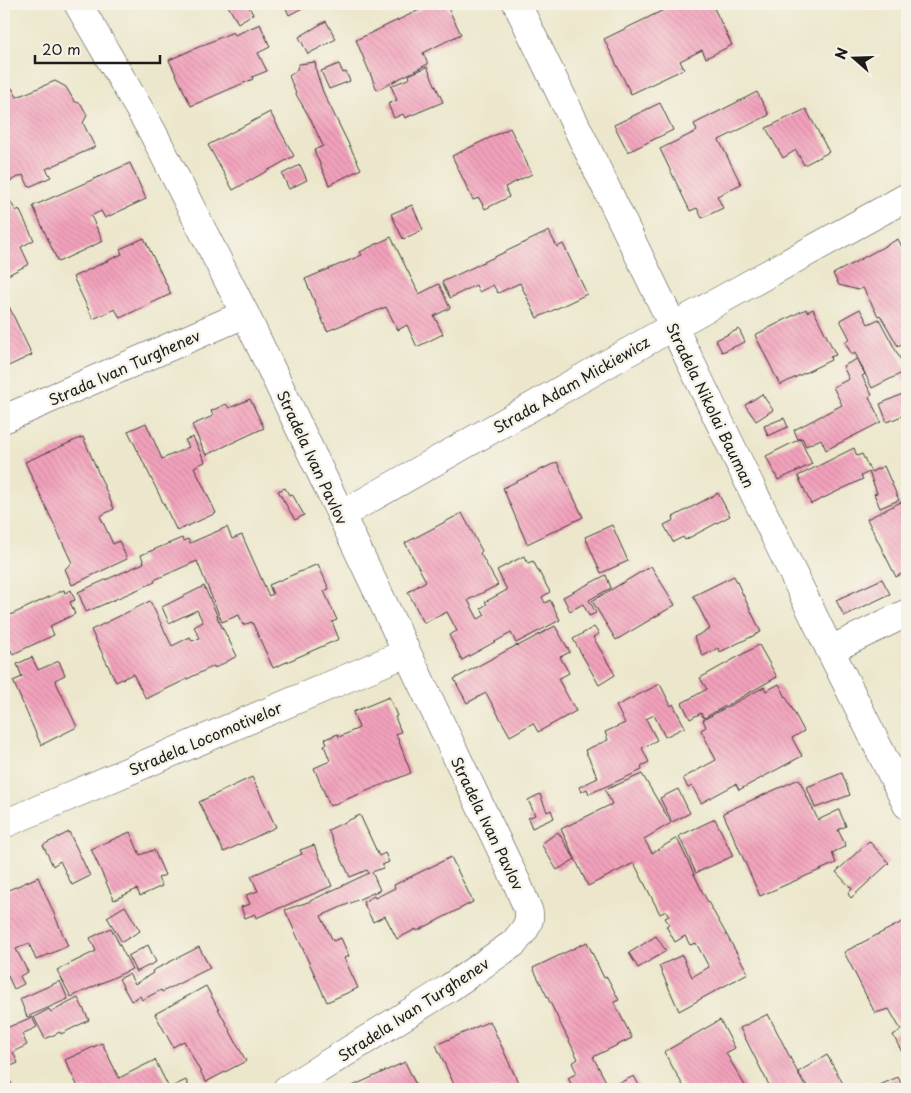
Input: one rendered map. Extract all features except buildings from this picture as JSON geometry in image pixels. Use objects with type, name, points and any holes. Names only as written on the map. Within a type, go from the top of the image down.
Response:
[{"type":"street","name":"Stradela Ivan Pavlov","points":[[78,4],[152,131],[245,314],[517,883],[529,912],[529,920]]},
{"type":"street","name":"Stradela Nikolai Bauman","points":[[517,4],[672,327],[907,804]]},
{"type":"street","name":"Strada Adam Mickiewicz","points":[[341,516],[672,327],[907,197]]},
{"type":"street","name":"Strada Ivan Turghenev","points":[[4,419],[245,314]]},
{"type":"street","points":[[830,650],[907,613]]},
{"type":"street","name":"Stradela Locomotivelor","points":[[4,824],[406,653]]},
{"type":"street","name":"Stradela Ivan Turghenev","points":[[287,1089],[440,994],[514,943],[525,929],[529,920]]}]
